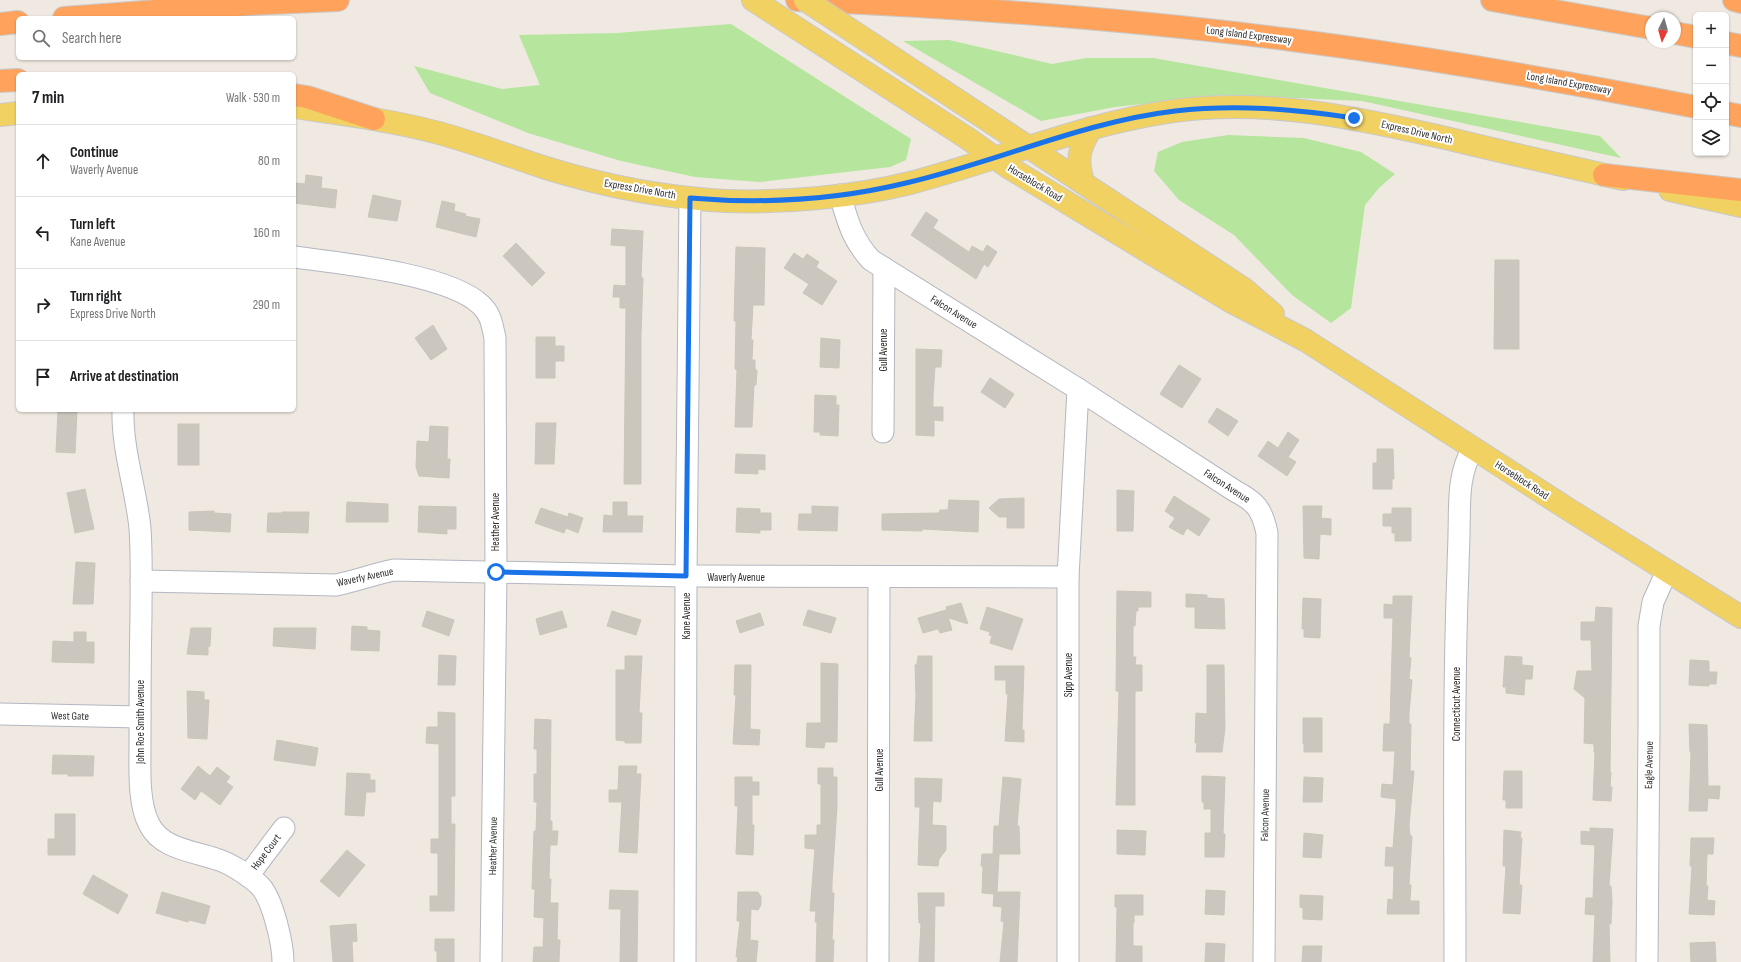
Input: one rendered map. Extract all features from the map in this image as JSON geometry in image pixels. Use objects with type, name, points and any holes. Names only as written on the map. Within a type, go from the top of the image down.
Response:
[{"type":"highway","points":[[91,16],[250,4],[338,0]]},
{"type":"highway","name":"Long Island Expressway","points":[[797,0],[956,7],[1068,16],[1292,40],[1514,73],[1693,106]]},
{"type":"highway","points":[[1492,0],[1645,27]]},
{"type":"highway","points":[[1734,0],[1741,2]]},
{"type":"highway","points":[[0,24],[16,22]]},
{"type":"highway","points":[[1681,34],[1693,36]]},
{"type":"highway","points":[[1729,44],[1741,46]]},
{"type":"highway","points":[[0,81],[16,80]]},
{"type":"highway","points":[[296,95],[307,97],[374,119]]},
{"type":"highway","points":[[1729,114],[1741,116]]},
{"type":"highway","points":[[1604,175],[1741,190]]},
{"type":"main road","name":"Horseblock Road","points":[[753,0],[967,138],[1008,167],[1224,297],[1305,340],[1741,617]]},
{"type":"main road","name":"Horseblock Road","points":[[804,0],[1244,289],[1305,340]]},
{"type":"main road","name":"Express Drive North","points":[[296,107],[374,119],[435,132],[546,168],[644,192],[727,201],[840,195],[906,184],[1026,146],[1130,118],[1174,111],[1227,107],[1283,108],[1354,118],[1741,206]]},
{"type":"main road","points":[[0,115],[16,113]]},
{"type":"main road","points":[[1083,182],[1079,169],[1080,151],[1091,128]]},
{"type":"street","name":"Falcon Avenue","points":[[840,195],[851,231],[859,247],[871,260],[1078,389],[1251,500],[1264,517],[1267,533],[1264,962]]},
{"type":"street","name":"Kane Avenue","points":[[685,962],[686,576],[690,198]]},
{"type":"street","name":"Heather Avenue","points":[[296,257],[363,267],[430,281],[465,294],[481,305],[491,318],[495,338],[496,572],[491,962]]},
{"type":"street","name":"Gull Avenue","points":[[883,432],[884,268]]},
{"type":"street","name":"Sipp Avenue","points":[[1068,962],[1068,577],[1078,389]]},
{"type":"street","name":"John Roe Smith Avenue","points":[[123,412],[123,430],[140,528],[140,770],[143,803],[149,824],[162,839],[182,850],[218,859],[248,876],[262,888],[275,917],[283,948],[283,962]]},
{"type":"street","name":"Connecticut Avenue","points":[[1455,962],[1456,624],[1459,501],[1462,472],[1473,448]]},
{"type":"street","name":"Waverly Avenue","points":[[141,581],[336,585],[354,582],[373,574],[394,570],[686,576],[879,578],[1068,577]]},
{"type":"street","name":"Eagle Avenue","points":[[1647,962],[1649,725],[1648,632],[1653,602],[1667,571]]},
{"type":"street","name":"Gull Avenue","points":[[878,962],[879,578]]},
{"type":"street","name":"West Gate","points":[[0,714],[140,717]]},
{"type":"street","name":"Hope Court","points":[[248,876],[284,828]]},
{"type":"green space","points":[[731,24],[911,139],[906,160],[890,167],[759,182],[695,177],[621,161],[528,133],[430,93],[414,66],[502,89],[540,85],[519,35],[617,33]]},
{"type":"green space","points":[[949,40],[1052,64],[1086,58],[1153,58],[1600,136],[1621,158],[1362,101],[1225,95],[1115,107],[1041,121],[903,41]]},
{"type":"green space","points":[[1228,135],[1304,138],[1361,152],[1395,174],[1379,188],[1365,205],[1351,308],[1331,323],[1292,295],[1234,235],[1179,200],[1154,171],[1158,152],[1182,142]]},
{"type":"building","points":[[306,175],[322,177],[321,188],[337,190],[335,208],[296,203],[296,183],[305,184]]},
{"type":"building","points":[[373,195],[401,201],[397,221],[368,217]]},
{"type":"building","points":[[442,201],[455,204],[454,211],[466,214],[465,216],[480,219],[476,237],[436,227]]},
{"type":"building","points":[[926,212],[938,220],[933,228],[969,252],[972,246],[983,252],[987,245],[997,252],[988,267],[984,264],[976,279],[911,235]]},
{"type":"building","points":[[612,229],[643,231],[641,278],[643,278],[641,335],[641,484],[624,484],[626,308],[620,308],[620,297],[613,297],[614,285],[626,286],[626,246],[611,245]]},
{"type":"building","points":[[516,243],[545,273],[532,286],[503,256]]},
{"type":"building","points":[[736,247],[765,248],[764,305],[753,305],[751,340],[753,340],[752,360],[755,360],[755,370],[757,370],[756,385],[754,385],[752,427],[735,427],[737,370],[735,369],[736,321],[734,321]]},
{"type":"building","points":[[794,253],[803,259],[807,254],[819,262],[816,267],[837,281],[822,305],[803,293],[809,284],[784,268]]},
{"type":"building","points":[[1495,260],[1519,260],[1519,349],[1494,349]]},
{"type":"building","points":[[433,325],[447,349],[431,360],[415,338]]},
{"type":"building","points":[[536,337],[555,337],[555,346],[564,346],[564,361],[555,362],[555,378],[536,378]]},
{"type":"building","points":[[821,338],[840,340],[839,368],[820,367]]},
{"type":"building","points":[[916,349],[942,350],[941,367],[935,367],[933,407],[943,407],[943,421],[934,420],[934,436],[916,435]]},
{"type":"building","points":[[1179,365],[1201,379],[1182,408],[1160,394]]},
{"type":"building","points":[[990,378],[1014,394],[1005,408],[981,392]]},
{"type":"building","points":[[815,395],[836,396],[836,405],[839,405],[838,436],[820,435],[820,432],[814,432]]},
{"type":"building","points":[[1217,408],[1238,421],[1228,436],[1208,422]]},
{"type":"building","points":[[58,412],[77,412],[75,453],[56,452]]},
{"type":"building","points":[[536,423],[556,423],[554,464],[535,464]]},
{"type":"building","points":[[178,424],[199,424],[199,465],[178,465]]},
{"type":"building","points":[[430,426],[448,427],[447,459],[450,459],[449,478],[419,476],[416,467],[417,441],[429,442]]},
{"type":"building","points":[[1288,432],[1299,440],[1288,457],[1296,462],[1287,476],[1258,456],[1268,441],[1278,448]]},
{"type":"building","points":[[1377,449],[1393,449],[1394,479],[1392,479],[1392,489],[1373,489],[1373,463],[1377,463]]},
{"type":"building","points":[[736,454],[765,455],[765,470],[758,469],[758,474],[735,473]]},
{"type":"building","points":[[85,489],[94,529],[75,533],[67,493]]},
{"type":"building","points":[[1117,490],[1134,491],[1133,531],[1117,531]]},
{"type":"building","points":[[1174,496],[1210,519],[1199,536],[1187,528],[1183,535],[1169,527],[1175,518],[1165,511]]},
{"type":"building","points":[[1024,498],[1024,528],[1007,528],[1007,517],[999,517],[989,508],[999,499]]},
{"type":"building","points":[[949,500],[979,501],[978,532],[922,529],[922,531],[882,530],[882,514],[939,513],[940,510],[948,510]]},
{"type":"building","points":[[347,502],[388,504],[388,522],[346,522]]},
{"type":"building","points":[[613,502],[627,502],[627,516],[643,516],[642,532],[603,532],[604,515],[613,516]]},
{"type":"building","points":[[419,506],[456,507],[456,529],[447,529],[447,534],[418,532]]},
{"type":"building","points":[[812,506],[838,507],[837,531],[798,530],[799,514],[812,514]]},
{"type":"building","points":[[1303,506],[1322,506],[1321,518],[1331,519],[1331,535],[1320,534],[1319,559],[1304,558]]},
{"type":"building","points":[[541,508],[568,517],[569,513],[583,518],[578,533],[566,528],[564,533],[535,523]]},
{"type":"building","points":[[737,508],[760,509],[760,513],[771,513],[771,530],[760,530],[760,533],[736,532]]},
{"type":"building","points":[[1392,508],[1411,508],[1411,541],[1395,541],[1395,533],[1392,533],[1392,526],[1383,526],[1383,514],[1392,514]]},
{"type":"building","points":[[214,511],[214,513],[231,514],[230,532],[189,530],[189,512]]},
{"type":"building","points":[[309,512],[308,533],[267,532],[268,513]]},
{"type":"building","points":[[76,562],[95,563],[93,604],[73,604]]},
{"type":"building","points":[[1117,591],[1151,592],[1151,607],[1138,607],[1138,611],[1136,611],[1135,626],[1133,626],[1133,657],[1136,657],[1135,665],[1142,665],[1142,691],[1135,691],[1135,805],[1116,805],[1119,691],[1116,691]]},
{"type":"building","points":[[1186,594],[1207,595],[1207,598],[1224,599],[1225,629],[1195,628],[1195,607],[1186,607]]},
{"type":"building","points":[[1393,596],[1412,596],[1409,657],[1411,658],[1409,679],[1412,680],[1409,724],[1411,724],[1410,771],[1414,771],[1409,826],[1410,836],[1412,836],[1409,885],[1411,885],[1410,901],[1419,901],[1419,914],[1387,914],[1388,899],[1393,900],[1394,866],[1385,866],[1386,847],[1393,848],[1396,799],[1381,797],[1382,784],[1393,785],[1395,751],[1383,751],[1384,724],[1390,724],[1393,618],[1384,618],[1384,604],[1393,605]]},
{"type":"building","points":[[1303,598],[1321,599],[1320,638],[1304,637],[1304,629],[1302,629]]},
{"type":"building","points":[[961,603],[968,624],[949,618],[946,607]]},
{"type":"building","points":[[987,607],[1023,619],[1012,650],[990,643],[992,636],[989,635],[990,632],[980,629]]},
{"type":"building","points":[[1596,607],[1612,608],[1611,801],[1593,800],[1594,744],[1584,743],[1585,698],[1574,689],[1577,671],[1592,671],[1591,640],[1581,640],[1581,622],[1595,622]]},
{"type":"building","points":[[808,610],[836,618],[831,633],[803,625]]},
{"type":"building","points":[[946,610],[952,630],[940,633],[938,629],[923,633],[918,618]]},
{"type":"building","points":[[427,611],[454,620],[449,636],[422,626]]},
{"type":"building","points":[[562,611],[567,627],[540,635],[536,619]]},
{"type":"building","points":[[612,611],[641,620],[636,635],[607,626]]},
{"type":"building","points":[[760,613],[764,625],[740,633],[736,621]]},
{"type":"building","points":[[352,626],[367,627],[367,630],[380,631],[379,651],[351,650]]},
{"type":"building","points":[[191,628],[211,628],[208,655],[187,654]]},
{"type":"building","points":[[274,628],[316,628],[315,649],[273,646]]},
{"type":"building","points":[[74,632],[86,632],[86,642],[94,642],[94,663],[52,662],[53,641],[74,642]]},
{"type":"building","points":[[439,655],[456,656],[455,685],[438,685]]},
{"type":"building","points":[[625,656],[642,656],[639,713],[642,713],[641,743],[625,743],[625,741],[616,740],[616,670],[625,670]]},
{"type":"building","points":[[918,656],[932,656],[932,741],[914,741],[916,695],[915,665],[917,664]]},
{"type":"building","points":[[1505,656],[1522,657],[1522,665],[1533,666],[1532,679],[1525,679],[1524,695],[1506,693],[1506,687],[1503,687]]},
{"type":"building","points":[[1690,660],[1709,661],[1709,672],[1717,672],[1716,684],[1709,684],[1709,686],[1689,685]]},
{"type":"building","points":[[821,663],[838,664],[837,742],[825,742],[824,748],[806,747],[807,723],[821,723]]},
{"type":"building","points":[[735,665],[751,665],[750,729],[760,730],[759,745],[733,744],[736,695],[734,695]]},
{"type":"building","points":[[1207,665],[1224,665],[1225,728],[1222,752],[1196,752],[1196,713],[1207,714]]},
{"type":"building","points":[[995,666],[1024,666],[1022,730],[1024,730],[1024,742],[1005,741],[1008,694],[1006,694],[1006,680],[995,680]]},
{"type":"building","points":[[187,691],[204,692],[204,700],[209,700],[207,739],[188,738]]},
{"type":"building","points":[[438,712],[455,713],[455,796],[451,796],[451,824],[455,824],[454,911],[430,911],[430,896],[438,896],[438,853],[431,853],[431,839],[439,839],[439,744],[426,743],[427,727],[438,727]]},
{"type":"building","points":[[1303,718],[1322,718],[1322,752],[1304,752]]},
{"type":"building","points":[[535,719],[551,720],[550,821],[552,821],[552,831],[558,831],[557,845],[550,845],[549,879],[551,879],[550,903],[558,903],[557,940],[560,940],[559,962],[533,962],[534,947],[543,947],[544,918],[534,917],[535,889],[532,889],[534,831],[536,831],[537,802],[534,802],[534,774],[537,774],[537,749],[534,749]]},
{"type":"building","points":[[1689,724],[1707,725],[1708,786],[1720,786],[1719,799],[1708,798],[1707,811],[1689,811],[1691,752]]},
{"type":"building","points":[[277,740],[318,748],[315,766],[274,760]]},
{"type":"building","points":[[53,755],[94,756],[93,776],[68,776],[68,774],[52,774]]},
{"type":"building","points":[[198,766],[210,776],[217,767],[230,777],[226,782],[233,787],[220,805],[201,791],[195,800],[181,789]]},
{"type":"building","points":[[619,766],[637,766],[636,774],[641,774],[637,853],[619,852],[622,802],[609,802],[609,790],[618,790]]},
{"type":"building","points":[[818,768],[833,768],[833,777],[837,777],[837,806],[832,883],[832,893],[834,893],[832,940],[834,940],[833,962],[816,962],[816,911],[810,911],[815,849],[805,848],[805,835],[817,835],[817,825],[821,825],[821,784],[818,784]]},
{"type":"building","points":[[1504,771],[1522,771],[1522,808],[1506,808],[1506,800],[1503,800]]},
{"type":"building","points":[[347,773],[370,774],[370,780],[375,780],[375,792],[366,792],[364,816],[345,815]]},
{"type":"building","points":[[1202,776],[1225,777],[1223,834],[1225,834],[1224,857],[1205,857],[1205,833],[1211,833],[1211,809],[1204,809],[1204,802],[1202,802]]},
{"type":"building","points":[[735,777],[752,777],[752,782],[759,782],[759,795],[752,795],[752,825],[754,825],[753,855],[736,854],[738,806],[735,806]]},
{"type":"building","points":[[1003,777],[1021,779],[1017,826],[1019,826],[1020,854],[999,854],[997,892],[1020,892],[1017,962],[1000,962],[1004,922],[1001,921],[1002,907],[993,906],[994,894],[982,893],[982,854],[993,854],[994,826],[999,826]]},
{"type":"building","points":[[1304,777],[1323,778],[1322,802],[1303,802]]},
{"type":"building","points":[[915,778],[942,779],[941,802],[933,801],[932,825],[946,826],[946,850],[939,859],[938,866],[918,865],[920,807],[915,807]]},
{"type":"building","points":[[55,814],[75,814],[75,855],[48,855],[48,839],[55,839]]},
{"type":"building","points":[[1590,828],[1613,829],[1609,886],[1611,886],[1612,901],[1611,924],[1609,924],[1610,962],[1593,962],[1595,915],[1585,914],[1586,898],[1593,898],[1595,845],[1581,844],[1581,831],[1590,832]]},
{"type":"building","points":[[1117,830],[1146,831],[1145,855],[1117,854]]},
{"type":"building","points":[[1504,830],[1521,832],[1520,838],[1522,838],[1519,885],[1522,885],[1520,914],[1503,913],[1506,866],[1503,866]]},
{"type":"building","points":[[1304,833],[1323,835],[1321,858],[1303,857]]},
{"type":"building","points":[[1691,838],[1714,838],[1713,854],[1707,854],[1706,886],[1708,886],[1707,900],[1715,901],[1714,915],[1689,914],[1692,866],[1690,866]]},
{"type":"building","points":[[347,850],[365,865],[339,897],[320,881]]},
{"type":"building","points":[[93,875],[128,895],[118,914],[83,894]]},
{"type":"building","points":[[610,890],[638,891],[637,962],[620,962],[621,909],[609,909]]},
{"type":"building","points":[[1206,890],[1225,891],[1224,915],[1205,914]]},
{"type":"building","points":[[162,892],[210,906],[205,924],[189,920],[188,922],[156,913]]},
{"type":"building","points":[[738,892],[758,892],[761,897],[761,905],[758,910],[751,909],[750,940],[758,941],[756,962],[737,962],[738,957],[736,957],[740,921],[737,921]]},
{"type":"building","points":[[918,893],[944,893],[944,906],[935,906],[934,962],[919,962],[921,923],[919,923]]},
{"type":"building","points":[[1115,895],[1143,895],[1143,915],[1134,915],[1133,923],[1133,946],[1142,946],[1142,962],[1116,962],[1117,907],[1115,907]]},
{"type":"building","points":[[1300,895],[1323,896],[1322,920],[1303,919],[1303,908],[1300,907]]},
{"type":"building","points":[[356,924],[357,941],[352,942],[353,962],[333,962],[330,926]]},
{"type":"building","points":[[435,939],[454,939],[454,962],[437,962]]},
{"type":"building","points":[[1715,942],[1716,962],[1691,962],[1690,943]]},
{"type":"building","points":[[1206,943],[1225,944],[1224,962],[1205,962]]},
{"type":"building","points":[[1303,946],[1322,946],[1321,962],[1302,962]]},
{"type":"route","points":[[496,572],[686,576],[690,198],[727,201],[767,200],[840,195],[877,190],[906,184],[941,174],[1057,137],[1130,118],[1174,111],[1248,107],[1283,108],[1354,118]]}]
